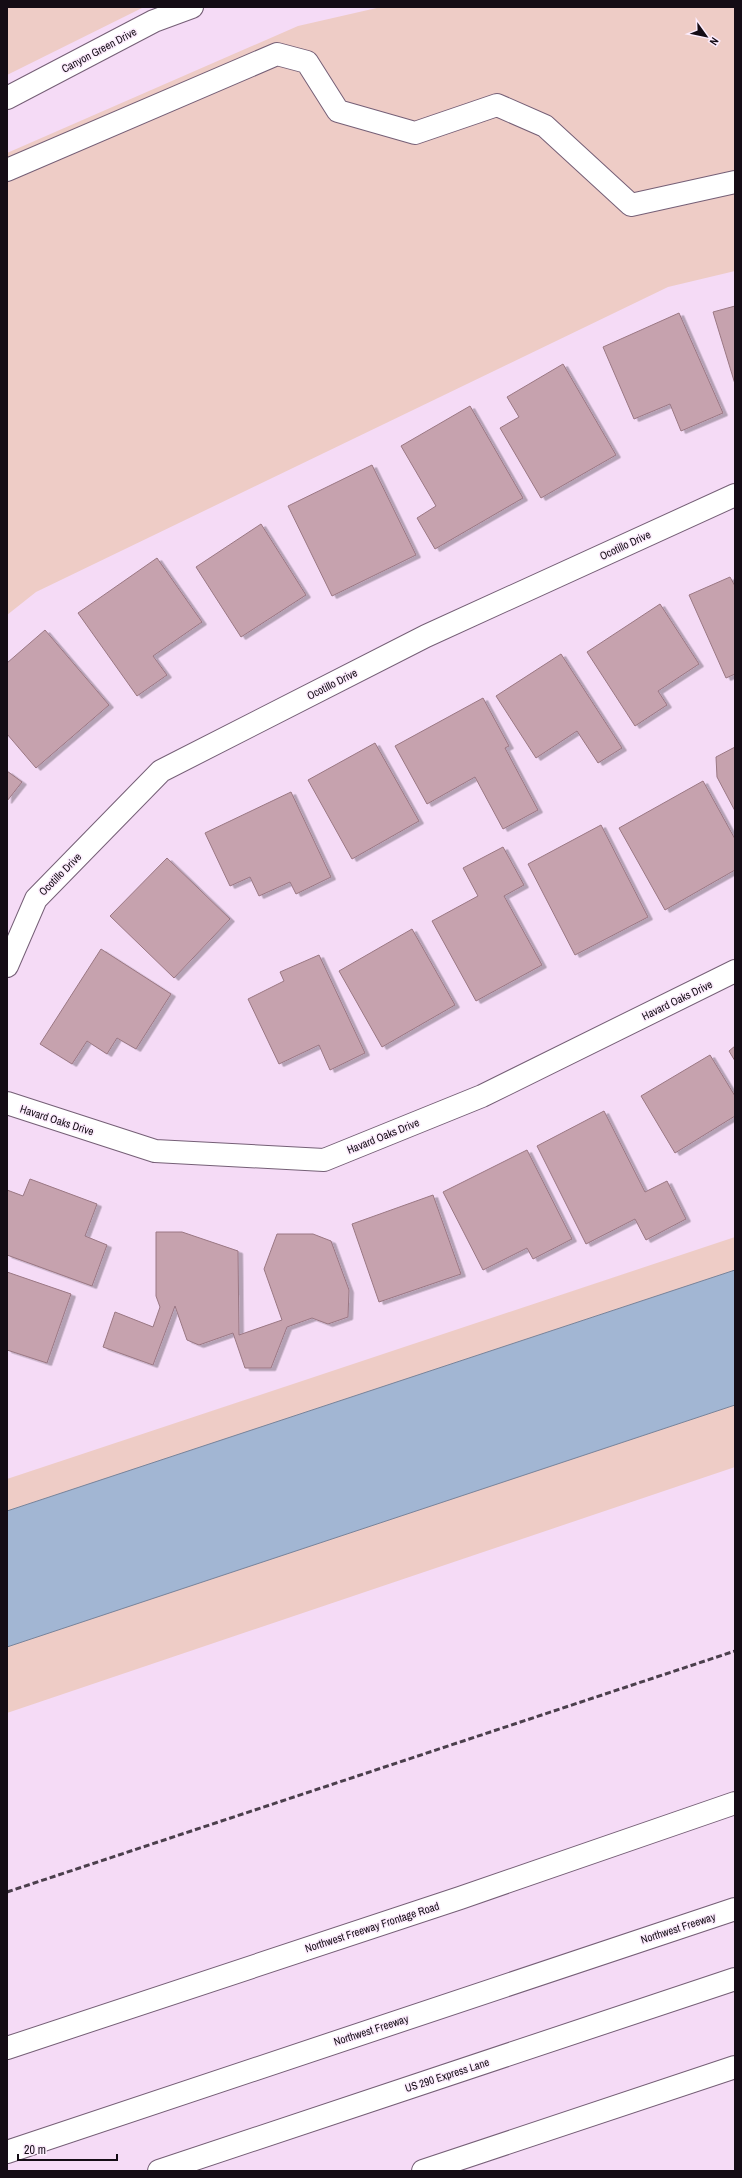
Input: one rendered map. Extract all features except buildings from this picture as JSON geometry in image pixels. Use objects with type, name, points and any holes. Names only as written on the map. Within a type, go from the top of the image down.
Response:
[{"type":"main road","name":"Canyon Green Drive","points":[[7,98],[154,21],[192,7]]},
{"type":"main road","points":[[7,170],[277,54],[307,62],[338,111],[415,133],[497,105],[545,126],[632,205],[735,182]]},
{"type":"main road","name":"Ocotillo Drive","points":[[7,966],[36,899],[161,771],[426,636],[735,495]]},
{"type":"main road","name":"Havard Oaks Drive","points":[[7,1103],[155,1151],[324,1160],[482,1096],[735,971]]},
{"type":"main road","name":"Northwest Freeway Frontage Road","points":[[7,2048],[460,1898],[735,1802]]},
{"type":"main road","name":"Northwest Freeway","points":[[7,2152],[735,1909]]},
{"type":"main road","name":"US 290 Express Lane","points":[[159,2171],[735,1979]]},
{"type":"main road","points":[[423,2171],[735,2067]]},
{"type":"shaded area","points":[[7,7],[144,7],[7,75]]},
{"type":"shaded area","points":[[381,7],[735,7],[735,271],[668,287],[36,592],[7,615],[7,153],[298,26]]},
{"type":"shaded area","points":[[735,1237],[735,1467],[7,1713],[7,1479]]},
{"type":"water","points":[[735,1270],[735,1405],[7,1647],[7,1511]]},
{"type":"railway","points":[[7,1892],[735,1651]]}]
